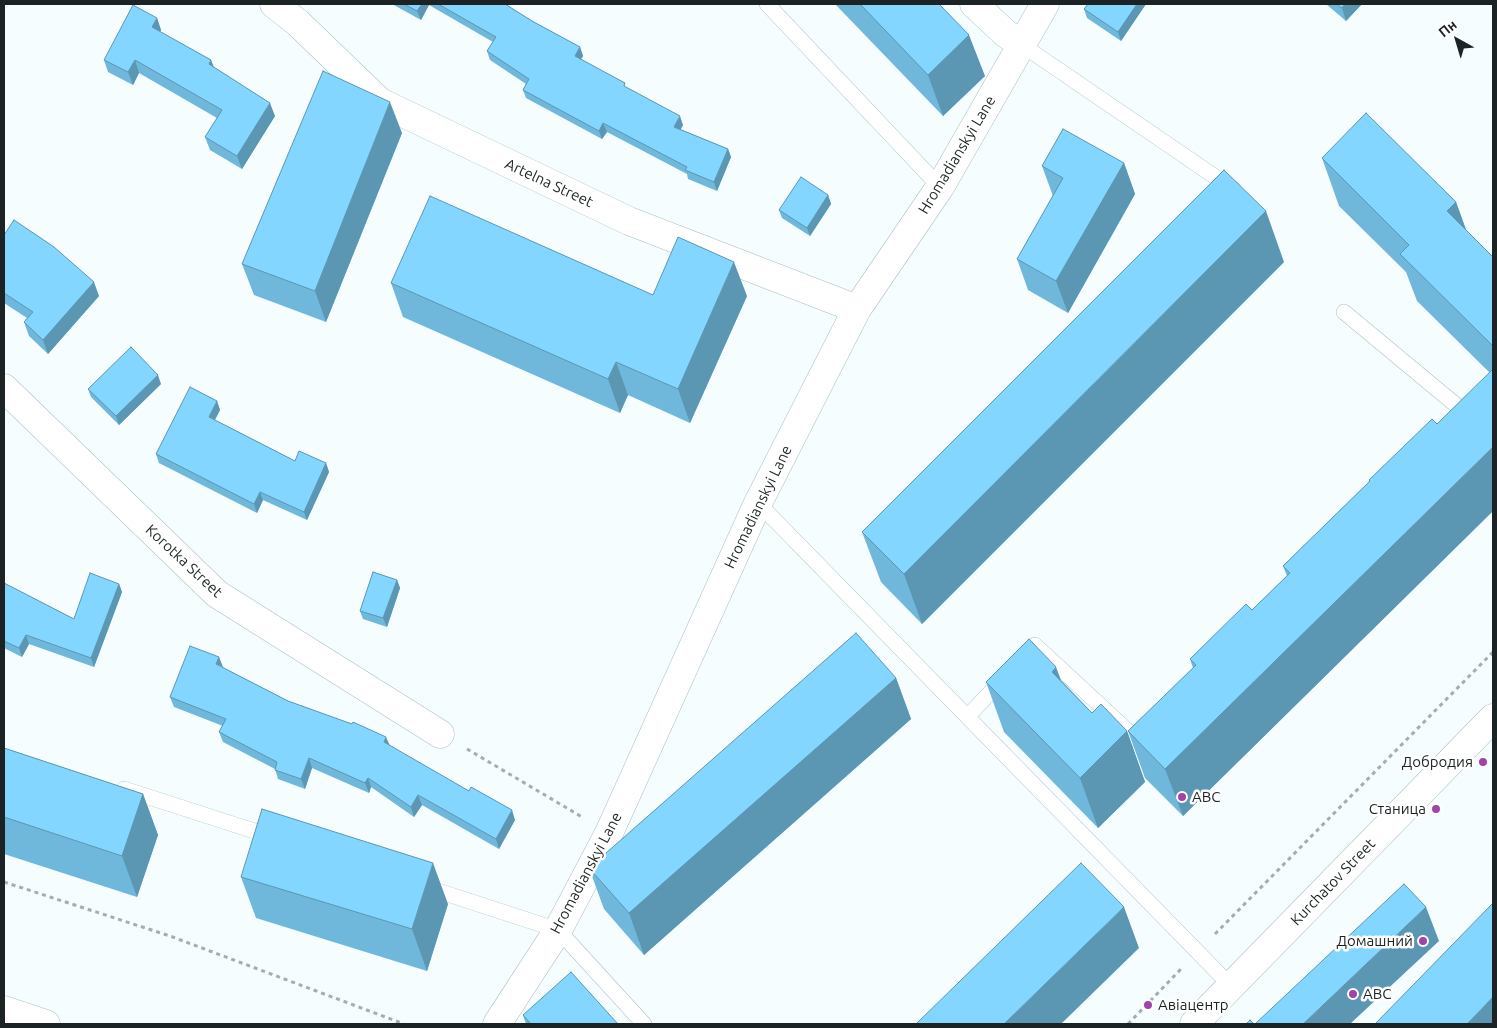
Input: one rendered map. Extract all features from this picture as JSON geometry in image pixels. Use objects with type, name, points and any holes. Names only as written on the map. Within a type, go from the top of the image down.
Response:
[{"type":"street","name":"Artelna Street","points":[[274,4],[298,23],[380,102],[629,221],[857,309]]},
{"type":"street","points":[[974,4],[1005,33],[1022,44]]},
{"type":"street","name":"Hromadianskyi Lane","points":[[497,1024],[558,930],[609,833],[758,503],[857,309],[940,186],[1045,4]]},
{"type":"street","name":"Korotka Street","points":[[4,388],[217,594],[440,734]]},
{"type":"street","name":"Kurchatov Street","points":[[1194,1024],[1493,718]]},
{"type":"street","points":[[4,1010],[46,1024]]},
{"type":"lane","points":[[767,4],[940,186]]},
{"type":"lane","points":[[1022,44],[1236,191]]},
{"type":"lane","points":[[1344,312],[1468,415],[1454,430]]},
{"type":"lane","points":[[758,503],[1231,986]]},
{"type":"lane","points":[[968,716],[1036,645],[1147,749],[1154,742]]},
{"type":"lane","points":[[107,783],[285,841]]},
{"type":"lane","points":[[417,884],[558,930],[644,1024]]},
{"type":"path","points":[[1128,1024],[1493,652]]},
{"type":"path","points":[[440,734],[609,833]]},
{"type":"path","points":[[4,882],[170,936],[404,1024]]},
{"type":"building","points":[[404,4],[422,4],[417,11]]},
{"type":"building","points":[[438,4],[505,4],[580,47],[575,56],[625,83],[624,86],[680,116],[674,127],[728,149],[714,182],[685,170],[687,167],[603,123],[599,131],[523,90],[529,79],[487,51],[496,37]]},
{"type":"building","points":[[860,4],[939,4],[969,35],[928,75]]},
{"type":"building","points":[[1088,4],[1137,4],[1118,32],[1084,9]]},
{"type":"building","points":[[1336,4],[1345,4],[1342,8]]},
{"type":"building","points":[[133,5],[157,18],[152,27],[211,60],[209,64],[270,103],[237,156],[205,137],[222,110],[135,60],[128,72],[104,60]]},
{"type":"building","points":[[323,71],[390,102],[315,291],[242,264]]},
{"type":"building","points":[[1366,113],[1456,202],[1447,211],[1493,257],[1493,346],[1400,254],[1409,245],[1322,158]]},
{"type":"building","points":[[1063,129],[1124,163],[1056,281],[1017,259],[1063,178],[1042,166]]},
{"type":"building","points":[[1224,170],[1266,211],[904,574],[862,532]]},
{"type":"building","points":[[801,177],[828,195],[807,228],[779,210]]},
{"type":"building","points":[[430,196],[653,295],[678,237],[734,262],[678,389],[616,362],[608,379],[391,283]]},
{"type":"building","points":[[14,220],[54,247],[94,282],[43,340],[24,322],[33,312],[4,293],[4,235]]},
{"type":"building","points":[[131,347],[158,375],[116,416],[88,389]]},
{"type":"building","points":[[1493,369],[1493,447],[1165,769],[1128,731],[1196,665],[1190,659],[1246,604],[1252,610],[1290,573],[1283,566],[1369,480],[1432,419],[1437,424]]},
{"type":"building","points":[[190,387],[217,401],[209,417],[295,461],[299,451],[326,463],[304,512],[260,492],[254,504],[156,454]]},
{"type":"building","points":[[373,572],[397,580],[383,618],[360,611]]},
{"type":"building","points":[[90,573],[119,584],[91,658],[26,635],[19,648],[4,641],[4,583],[74,619]]},
{"type":"building","points":[[856,633],[896,678],[629,913],[589,868]]},
{"type":"building","points":[[1029,639],[1056,667],[1052,672],[1092,713],[1101,704],[1127,731],[1080,778],[986,682]]},
{"type":"building","points":[[190,646],[219,657],[216,664],[288,701],[352,724],[353,722],[386,737],[384,742],[469,791],[471,787],[512,810],[496,839],[418,795],[411,807],[368,778],[365,783],[309,758],[301,779],[275,770],[277,762],[219,732],[226,719],[170,697]]},
{"type":"building","points":[[4,748],[143,794],[122,856],[4,817]]},
{"type":"building","points":[[262,809],[433,863],[412,929],[241,877]]},
{"type":"building","points":[[1081,863],[1124,907],[1004,1024],[916,1024]]},
{"type":"building","points":[[1404,884],[1426,907],[1303,1024],[1255,1024]]},
{"type":"building","points":[[1493,903],[1493,997],[1467,1024],[1375,1024]]},
{"type":"building","points":[[571,972],[618,1024],[531,1024],[523,1015]]},
{"type":"building","points":[[1250,1020],[1254,1024],[1246,1024]]},
{"type":"place","name":"Добродия","points":[[1483,762]]},
{"type":"place","name":"ABC","points":[[1182,797]]},
{"type":"place","name":"Станица","points":[[1436,809]]},
{"type":"place","name":"Домашний","points":[[1423,941]]},
{"type":"place","name":"АВС","points":[[1353,994]]},
{"type":"place","name":"Авіацентр","points":[[1148,1005]]}]
